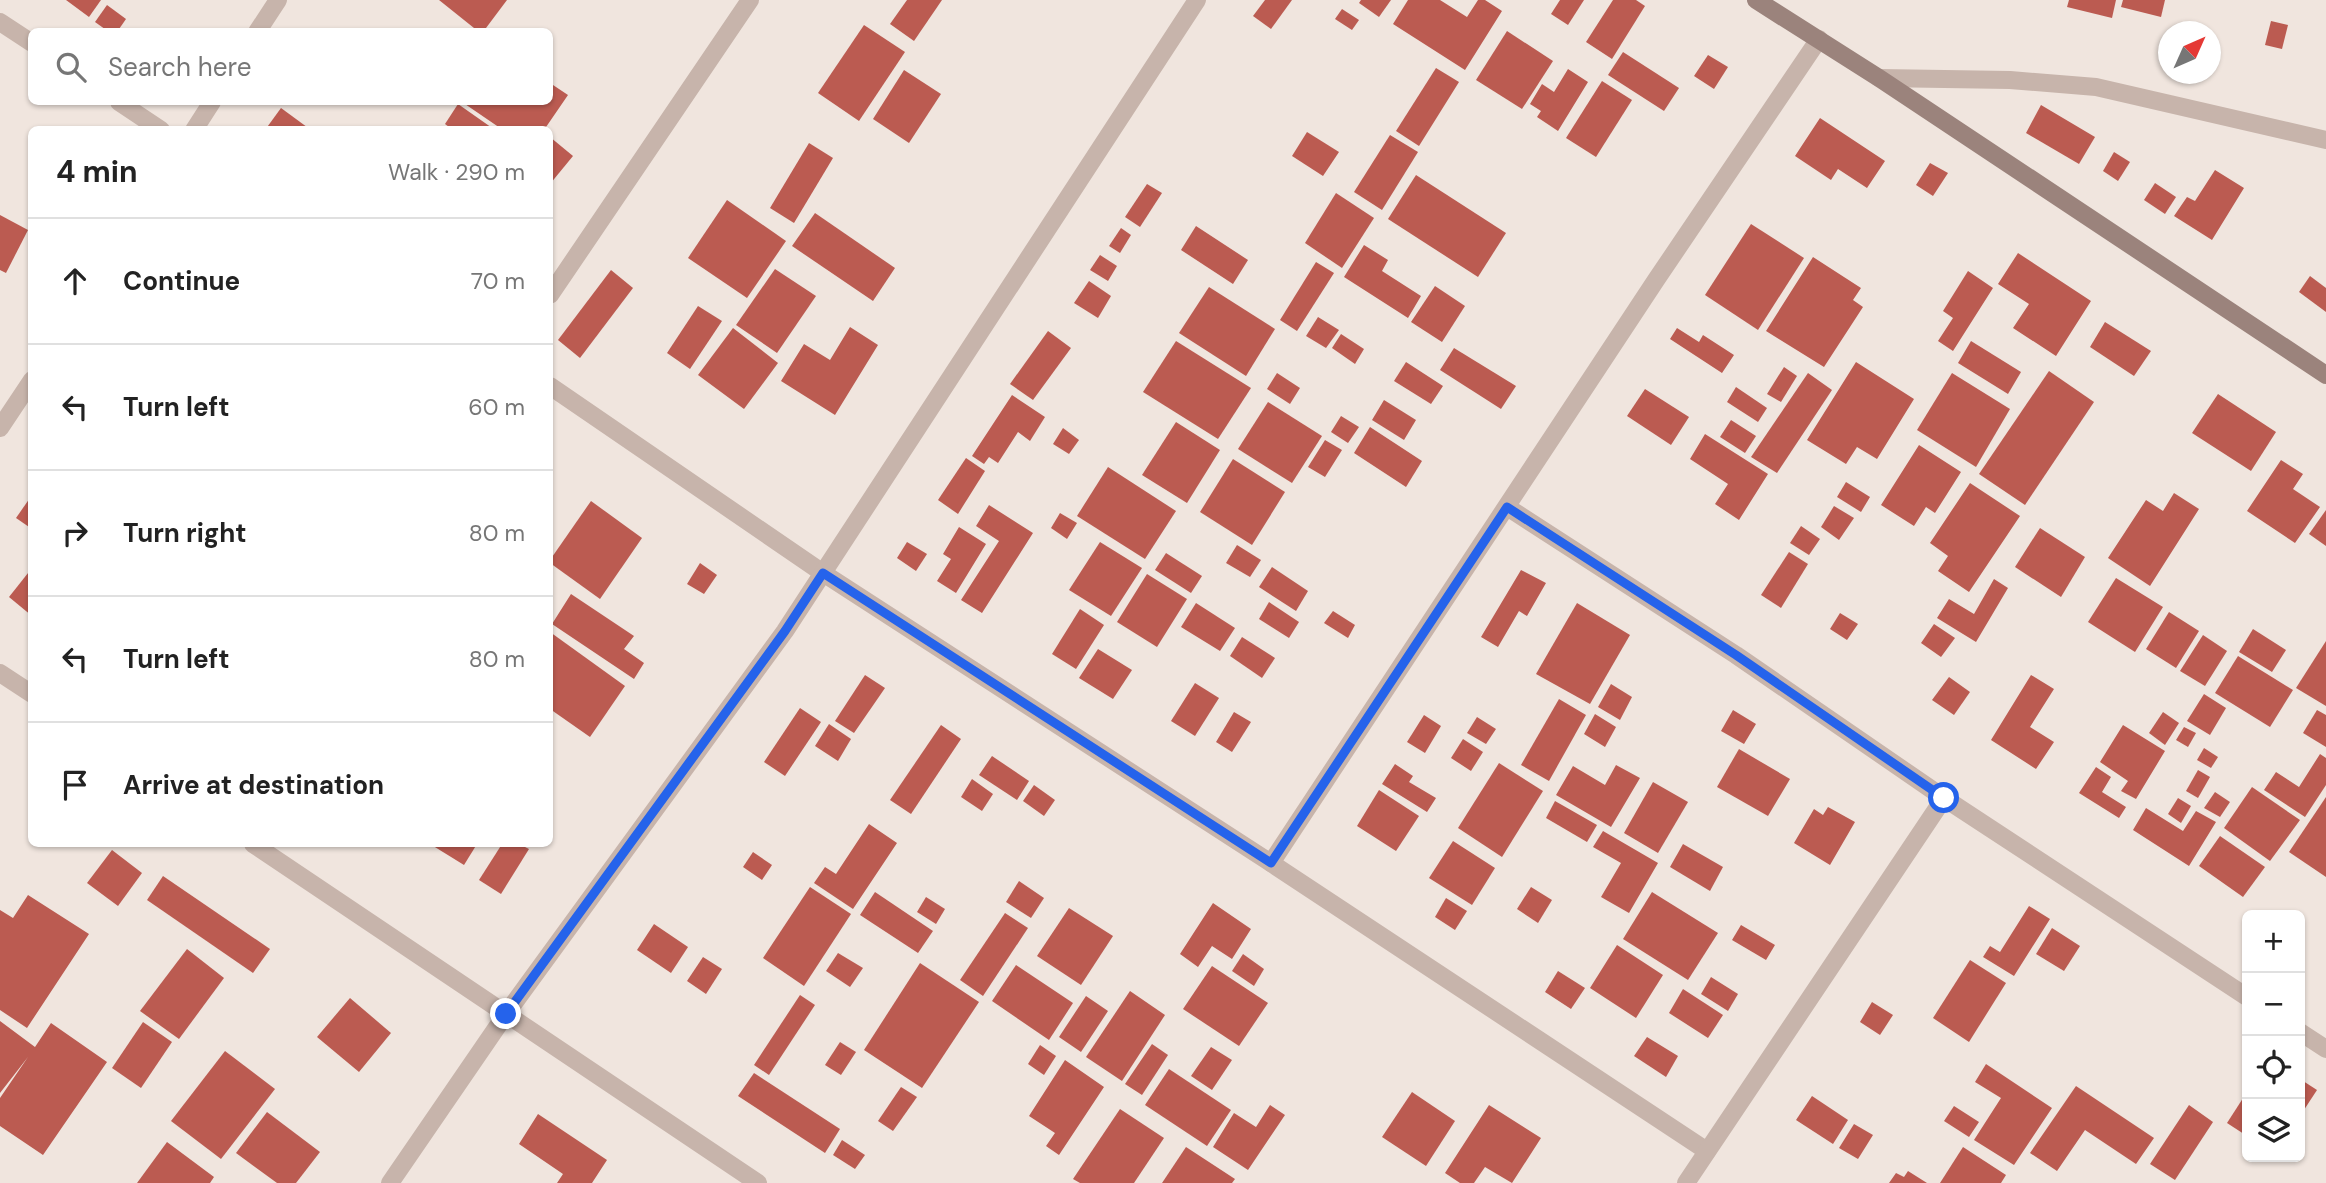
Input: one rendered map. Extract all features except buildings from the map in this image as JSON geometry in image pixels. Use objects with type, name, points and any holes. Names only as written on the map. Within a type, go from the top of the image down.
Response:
[{"type":"street","points":[[260,28],[278,0]]},
{"type":"street","points":[[553,291],[750,0]]},
{"type":"street","points":[[390,1183],[506,1014],[785,631],[1197,0]]},
{"type":"street","points":[[1756,0],[1879,78],[2326,375]]},
{"type":"street","points":[[0,22],[28,40]]},
{"type":"street","points":[[1271,863],[1656,280],[1819,39]]},
{"type":"street","points":[[1879,78],[2010,80],[2096,87],[2326,140]]},
{"type":"street","points":[[124,105],[156,126]]},
{"type":"street","points":[[197,126],[210,105]]},
{"type":"street","points":[[0,428],[28,386]]},
{"type":"street","points":[[553,388],[823,573],[1271,863],[1707,1151]]},
{"type":"street","points":[[1507,507],[1736,655],[1944,798],[2242,994]]},
{"type":"street","points":[[0,673],[28,691]]},
{"type":"street","points":[[1686,1183],[1944,798]]},
{"type":"street","points":[[257,847],[758,1183]]},
{"type":"street","points":[[2305,1034],[2326,1049]]},
{"type":"route","points":[[506,1014],[785,631],[823,573],[1271,863],[1507,507],[1736,655],[1944,798]]}]
